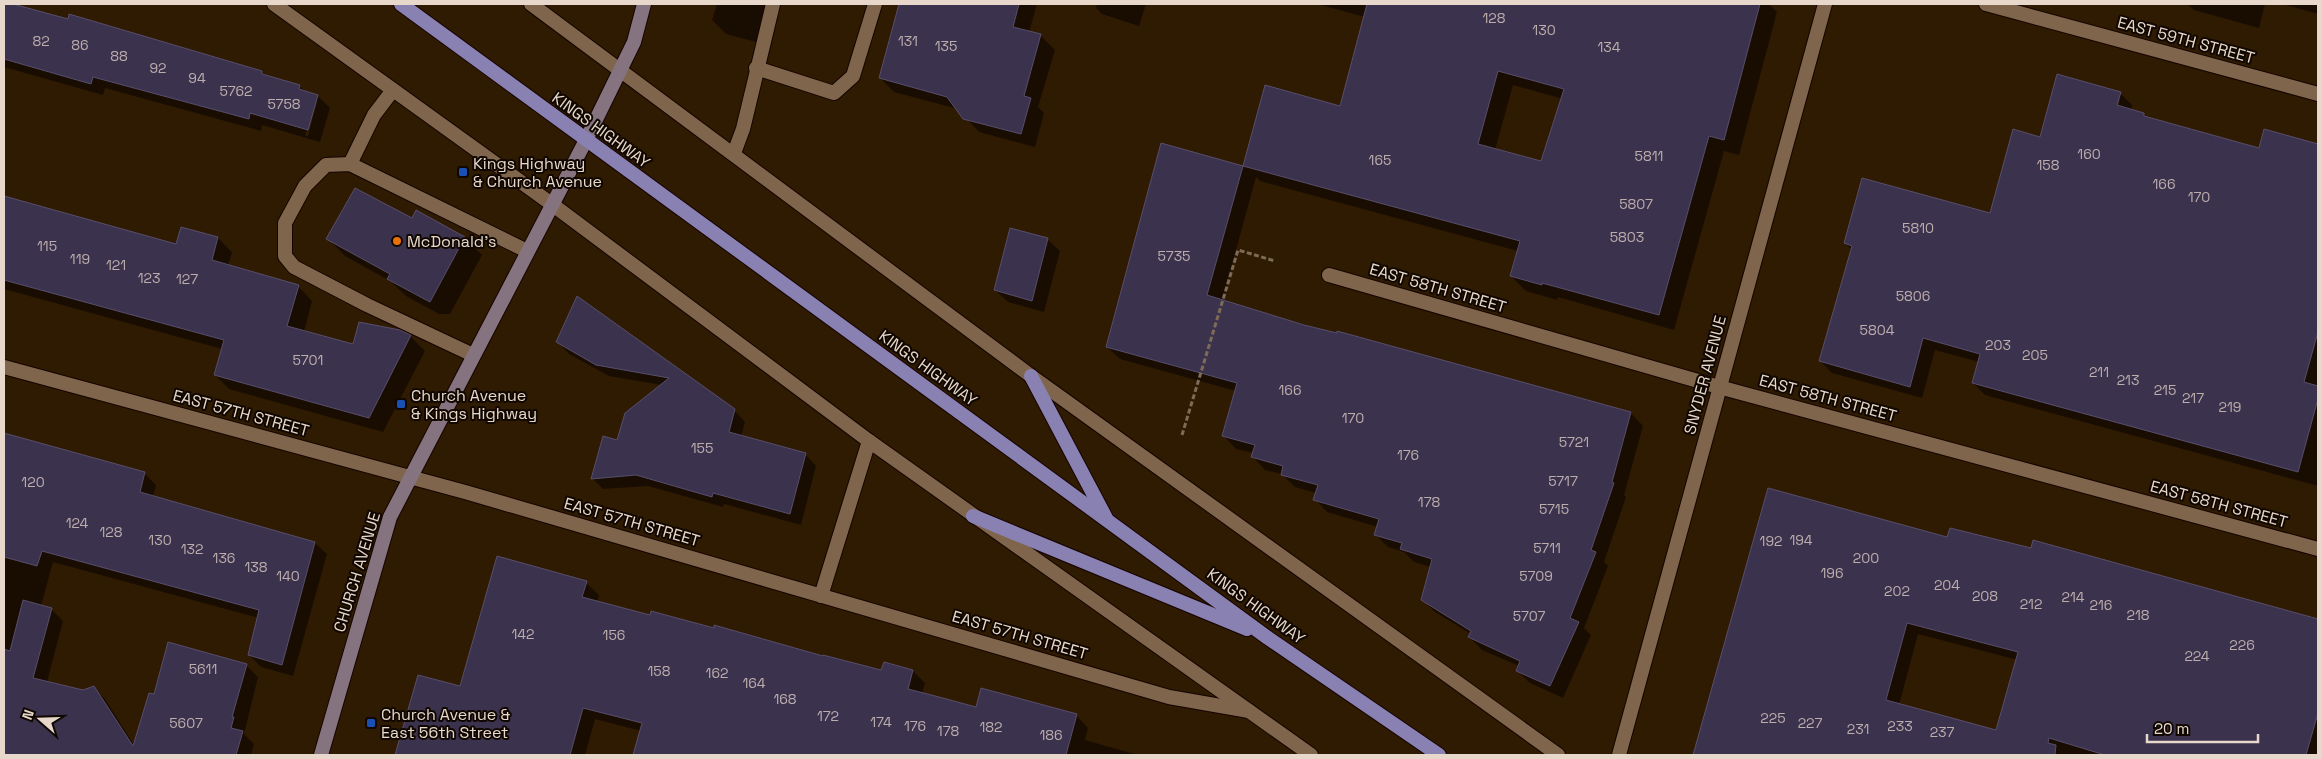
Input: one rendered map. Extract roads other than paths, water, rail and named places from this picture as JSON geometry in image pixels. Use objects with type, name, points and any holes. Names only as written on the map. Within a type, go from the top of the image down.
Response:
[{"type":"main road","name":"KINGS HIGHWAY","points":[[401,4],[1268,638],[1438,755]]},
{"type":"main road","name":"CHURCH AVENUE","points":[[321,755],[390,517],[586,140],[634,42],[644,4]]},
{"type":"main road","points":[[1031,376],[1108,521]]},
{"type":"main road","points":[[973,516],[1268,638]]},
{"type":"street","points":[[274,4],[553,205],[869,441],[1311,755]]},
{"type":"street","points":[[531,4],[734,153],[1031,376],[1558,755]]},
{"type":"street","points":[[734,153],[743,129],[756,68],[773,4]]},
{"type":"street","points":[[756,68],[834,93],[853,76],[875,4]]},
{"type":"street","name":"SNYDER AVENUE","points":[[1619,755],[1824,4]]},
{"type":"street","name":"EAST 59TH STREET","points":[[1986,4],[2318,94]]},
{"type":"street","points":[[350,164],[374,115],[393,90]]},
{"type":"street","points":[[473,355],[367,305],[294,267],[285,256],[285,223],[305,186],[326,165],[350,164],[527,251]]},
{"type":"street","name":"EAST 58TH STREET","points":[[1330,275],[1719,387],[2318,549]]},
{"type":"street","name":"EAST 57TH STREET","points":[[4,367],[410,477],[1169,697],[1249,711]]},
{"type":"street","points":[[821,596],[869,441]]},
{"type":"place","name":"Kings Highway & Church Avenue","points":[[463,172]]},
{"type":"place","name":"McDonald's","points":[[397,241]]},
{"type":"place","name":"Church Avenue & Kings Highway","points":[[401,404]]},
{"type":"place","name":"Church Avenue & East 56th Street","points":[[371,723]]}]
